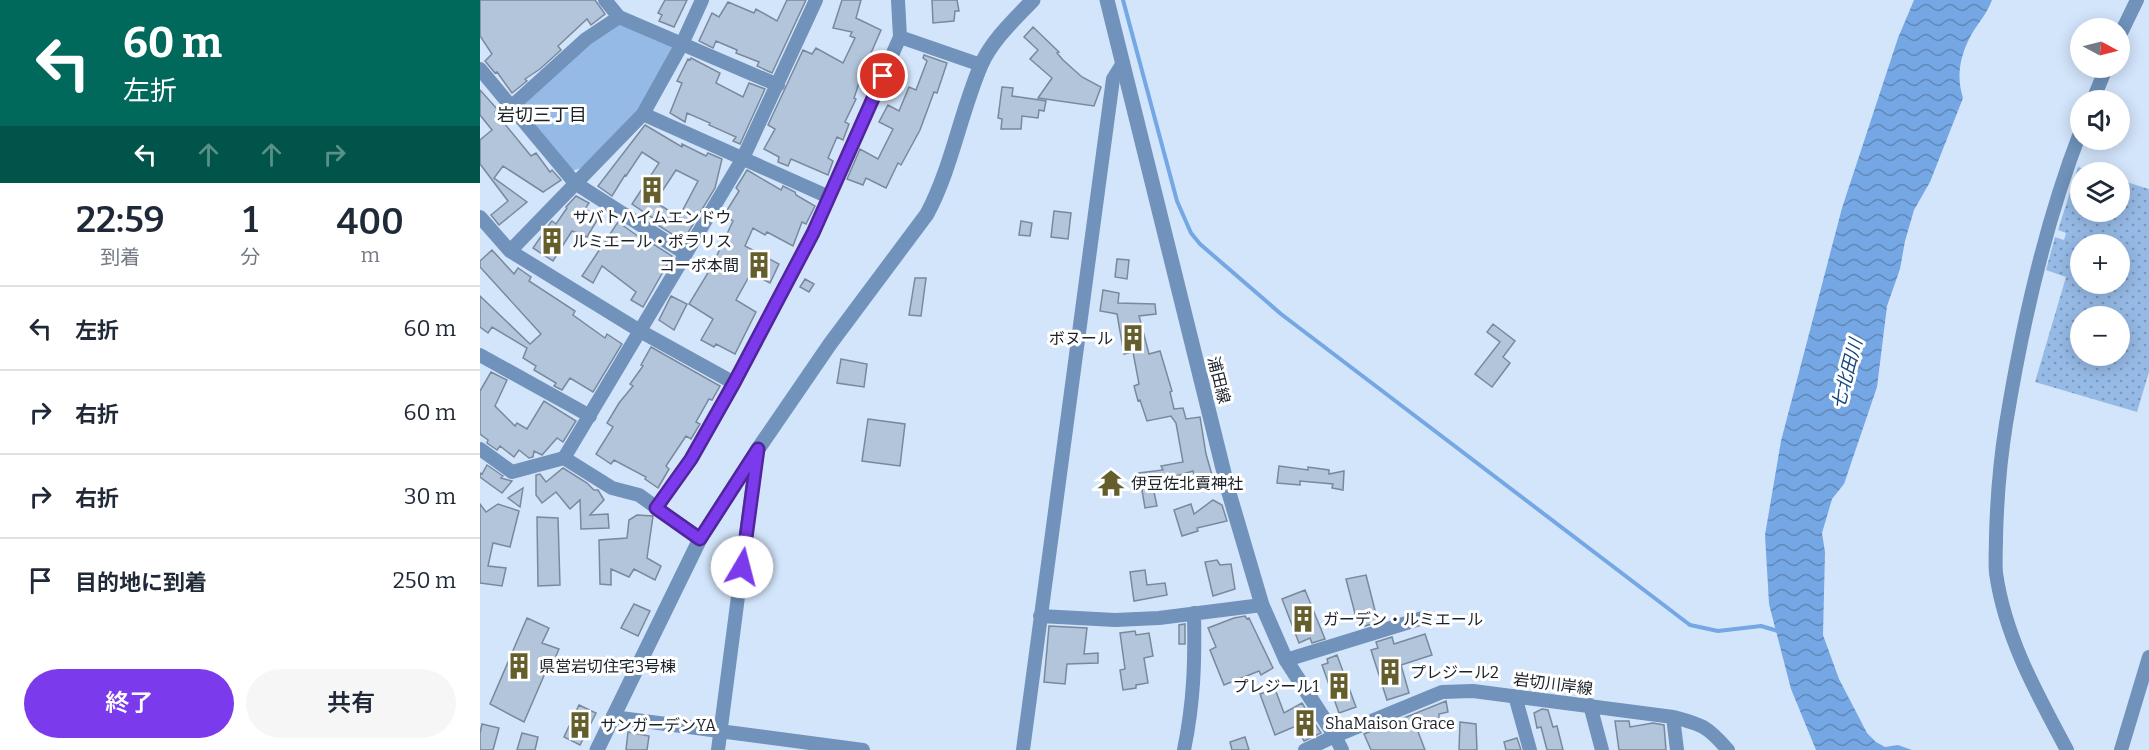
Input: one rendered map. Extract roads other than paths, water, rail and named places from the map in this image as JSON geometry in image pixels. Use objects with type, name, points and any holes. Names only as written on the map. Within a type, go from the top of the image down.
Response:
[{"type":"street","points":[[605,0],[619,17],[778,85]]},
{"type":"street","points":[[510,251],[643,114],[682,44],[702,0]]},
{"type":"street","points":[[481,453],[512,472],[564,458],[743,158],[816,0]]},
{"type":"street","points":[[656,508],[691,459],[813,233],[900,38],[898,0]]},
{"type":"street","points":[[597,750],[700,539],[830,344],[927,214],[940,190],[981,65],[1005,30],[1033,0]]},
{"type":"street","name":"浦田線","points":[[1107,0],[1229,493],[1262,605],[1286,660],[1342,750]]},
{"type":"street","points":[[2128,18],[2137,0]]},
{"type":"street","points":[[511,107],[586,39],[619,17]]},
{"type":"street","points":[[900,38],[981,65]]},
{"type":"street","points":[[1023,750],[1113,79],[1123,63]]},
{"type":"street","points":[[480,69],[575,183],[686,254]]},
{"type":"street","points":[[643,114],[829,197]]},
{"type":"street","points":[[2067,750],[2040,699],[2013,638],[1996,572],[1996,510],[2000,466],[2022,336],[2049,231],[2075,150]]},
{"type":"street","points":[[480,218],[510,251],[640,331],[734,383]]},
{"type":"street","points":[[480,355],[590,416]]},
{"type":"street","points":[[718,750],[758,449]]},
{"type":"street","points":[[564,458],[612,488],[639,495],[700,539]]},
{"type":"street","points":[[1040,616],[1115,620],[1160,618],[1262,605]]},
{"type":"street","points":[[1184,750],[1195,672],[1194,613]]},
{"type":"street","points":[[1286,660],[1426,617]]},
{"type":"street","points":[[2121,750],[2149,657]]},
{"type":"street","name":"岩切川岸線","points":[[1305,750],[1442,692],[1473,691],[1673,717],[1702,725],[1714,734],[1728,750]]},
{"type":"street","points":[[1515,696],[1530,750]]},
{"type":"street","points":[[1590,705],[1602,750]]},
{"type":"street","points":[[613,717],[863,750]]},
{"type":"street","points":[[1673,717],[1677,750]]},
{"type":"water","name":"七北田川","points":[[1914,0],[1992,0],[1970,37],[1964,52],[1960,67],[1963,98],[1930,182],[1914,210],[1900,269],[1887,306],[1877,387],[1844,484],[1832,499],[1822,533],[1825,552],[1823,635],[1839,679],[1867,733],[1876,742],[1885,747],[1898,745],[1912,750],[1816,750],[1791,689],[1769,604],[1765,535],[1781,441],[1842,208],[1898,38]]},
{"type":"waterway","points":[[1123,0],[1177,201],[1191,233],[1200,244],[1281,314],[1690,625],[1718,631],[1761,626],[1778,631]]},
{"type":"place","name":"サバトハイムエンドウ","points":[[652,190]]},
{"type":"place","name":"ルミエール・ポラリス","points":[[552,241]]},
{"type":"place","name":"コーポ本間","points":[[759,265]]},
{"type":"place","name":"ボヌール","points":[[1133,338]]},
{"type":"place","name":"伊豆佐北賣神社","points":[[1111,483]]},
{"type":"place","name":"ガーデン・ルミエール","points":[[1303,619]]},
{"type":"place","name":"県営岩切住宅3号棟","points":[[519,666]]},
{"type":"place","name":"プレジール2","points":[[1390,672]]},
{"type":"place","name":"プレジール1","points":[[1339,686]]},
{"type":"place","name":"ShaMaison Grace","points":[[1305,723]]},
{"type":"place","name":"サンガーデンYA","points":[[580,725]]},
{"type":"district","name":"岩切三丁目","points":[[542,115]]}]
